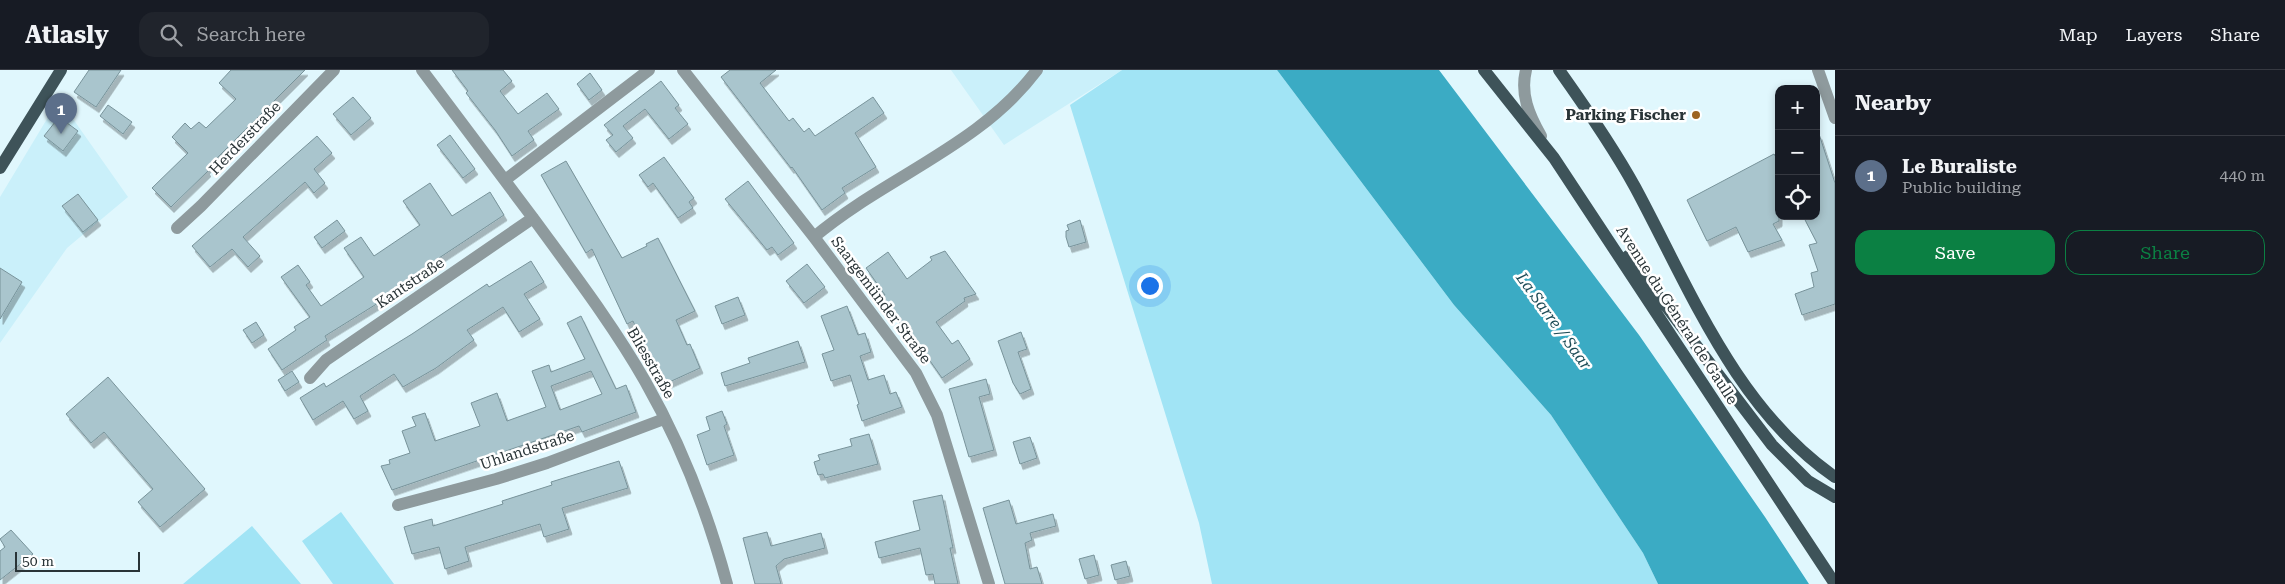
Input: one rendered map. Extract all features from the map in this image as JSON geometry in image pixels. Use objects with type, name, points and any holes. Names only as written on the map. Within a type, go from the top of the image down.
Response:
[{"type":"main road","points":[[0,168],[61,70]]},
{"type":"main road","name":"Avenue du Général de Gaulle","points":[[1484,70],[1554,158],[1835,584]]},
{"type":"main road","name":"Avenue du Général de Gaulle","points":[[1559,70],[1583,104],[1634,186],[1698,309],[1722,349],[1781,430],[1813,461],[1835,477]]},
{"type":"main road","points":[[1554,158],[1772,445],[1808,481],[1835,497]]},
{"type":"street","name":"Herderstraße","points":[[177,228],[202,206],[334,70]]},
{"type":"street","name":"Bliesstraße","points":[[422,70],[617,334],[646,383],[702,503],[727,584]]},
{"type":"street","points":[[505,180],[649,70]]},
{"type":"street","name":"Saargemünder Straße","points":[[683,70],[814,237],[916,373],[928,393],[937,415],[990,584]]},
{"type":"street","points":[[814,237],[883,189],[969,134],[1021,91],[1036,70]]},
{"type":"street","points":[[1526,70],[1523,90],[1526,102],[1533,122],[1554,158]]},
{"type":"street","points":[[1818,70],[1835,118]]},
{"type":"street","name":"Kantstraße","points":[[310,378],[326,360],[533,218]]},
{"type":"street","name":"Uhlandstraße","points":[[398,505],[539,466],[664,419]]},
{"type":"shaded area","points":[[951,70],[1122,70],[1004,145]]},
{"type":"shaded area","points":[[1122,70],[1277,70],[1454,305],[1551,415],[1643,553],[1658,584],[1212,584],[1199,523],[1070,105]]},
{"type":"shaded area","points":[[59,99],[128,197],[67,248],[0,343],[0,197]]},
{"type":"shaded area","points":[[341,512],[394,584],[333,584],[302,541]]},
{"type":"shaded area","points":[[252,526],[301,584],[183,584]]},
{"type":"water","name":"La Sarre / Saar","points":[[1277,70],[1439,70],[1639,335],[1809,584],[1658,584],[1643,553],[1551,415],[1454,305]]},
{"type":"building","points":[[89,70],[121,70],[96,107],[74,92]]},
{"type":"building","points":[[231,70],[305,70],[206,169],[208,171],[171,207],[152,188],[188,153],[172,137],[185,123],[191,129],[199,122],[206,128],[236,99],[219,83]]},
{"type":"building","points":[[452,70],[503,70],[512,81],[500,91],[518,114],[547,93],[559,109],[528,131],[534,140],[512,156],[495,130],[466,93],[468,91]]},
{"type":"building","points":[[730,70],[776,70],[760,83],[789,121],[793,118],[804,132],[809,128],[815,136],[873,97],[884,113],[855,133],[876,167],[842,188],[845,193],[822,210],[792,167],[721,77]]},
{"type":"building","points":[[590,73],[602,90],[589,100],[577,84]]},
{"type":"building","points":[[661,81],[679,105],[675,108],[688,124],[669,139],[645,109],[623,126],[633,138],[616,152],[606,140],[613,135],[604,125]]},
{"type":"building","points":[[353,97],[371,118],[351,135],[333,114]]},
{"type":"building","points":[[108,105],[132,122],[123,134],[100,116]]},
{"type":"building","points":[[59,117],[78,131],[63,151],[44,136]]},
{"type":"building","points":[[450,135],[475,169],[463,178],[437,145]]},
{"type":"building","points":[[317,136],[332,153],[314,169],[325,183],[314,193],[305,182],[243,237],[260,256],[248,267],[232,249],[210,267],[192,246]]},
{"type":"building","points":[[1820,137],[1835,183],[1835,304],[1802,315],[1795,294],[1814,287],[1811,273],[1818,271],[1809,245],[1817,243],[1805,220],[1820,220]]},
{"type":"building","points":[[1774,154],[1775,220],[1779,221],[1773,224],[1782,240],[1748,252],[1736,227],[1707,241],[1687,200]]},
{"type":"building","points":[[664,157],[694,198],[689,202],[693,208],[678,218],[653,183],[648,187],[639,175]]},
{"type":"building","points":[[566,161],[622,258],[647,246],[646,244],[658,238],[695,311],[676,320],[687,345],[690,344],[700,368],[665,384],[654,359],[650,361],[633,321],[627,324],[592,249],[586,253],[541,175]]},
{"type":"building","points":[[748,181],[794,243],[778,255],[772,247],[767,250],[725,199]]},
{"type":"building","points":[[430,183],[452,216],[490,192],[504,215],[439,258],[383,300],[325,336],[327,340],[282,370],[268,349],[296,330],[294,327],[310,317],[281,277],[298,265],[310,282],[306,285],[321,306],[364,277],[344,248],[361,237],[374,256],[420,225],[403,201]]},
{"type":"building","points":[[78,194],[98,220],[83,232],[62,206]]},
{"type":"building","points":[[337,220],[345,231],[322,248],[314,237]]},
{"type":"building","points":[[1080,220],[1086,242],[1069,247],[1066,237],[1066,231],[1069,230],[1067,225]]},
{"type":"building","points":[[945,251],[976,294],[964,298],[965,301],[936,322],[952,344],[958,340],[970,359],[942,378],[882,297],[885,295],[866,268],[888,252],[907,279],[932,260],[930,257]]},
{"type":"building","points":[[531,261],[544,282],[524,294],[540,319],[519,332],[503,307],[467,330],[474,340],[436,368],[403,387],[394,374],[360,396],[368,411],[354,419],[343,401],[313,420],[300,398],[324,383],[326,387],[412,334],[487,284],[489,287]]},
{"type":"building","points":[[807,264],[825,287],[804,303],[786,281]]},
{"type":"building","points":[[0,268],[22,282],[0,319]]},
{"type":"building","points":[[738,297],[745,315],[722,324],[715,306]]},
{"type":"building","points":[[847,306],[858,335],[865,333],[871,352],[860,356],[868,380],[884,375],[890,394],[896,392],[902,407],[862,421],[850,375],[831,381],[822,354],[834,350],[821,316]]},
{"type":"building","points":[[581,316],[616,389],[626,385],[636,412],[582,432],[579,426],[392,490],[381,466],[390,464],[389,460],[410,453],[402,431],[416,426],[412,417],[425,413],[435,441],[480,426],[471,403],[497,393],[507,421],[546,407],[532,371],[549,365],[551,372],[585,359],[567,323]],"holes":[[[591,371],[602,394],[560,410],[551,386]]]},
{"type":"building","points":[[256,322],[264,335],[252,343],[243,330]]},
{"type":"building","points":[[1021,332],[1027,349],[1018,352],[1031,389],[1020,394],[1013,383],[998,341]]},
{"type":"building","points":[[798,341],[805,362],[725,386],[721,373],[750,363],[748,358]]},
{"type":"building","points":[[292,371],[299,382],[285,391],[278,380]]},
{"type":"building","points":[[108,377],[205,489],[160,527],[138,502],[153,489],[104,432],[91,443],[66,414]]},
{"type":"building","points":[[986,379],[990,394],[979,397],[994,450],[969,457],[949,389]]},
{"type":"building","points":[[722,411],[727,424],[724,426],[734,455],[707,465],[697,435],[710,430],[706,417]]},
{"type":"building","points":[[869,434],[878,464],[825,478],[823,474],[818,475],[814,462],[820,460],[818,455],[852,446],[850,439]]},
{"type":"building","points":[[1030,437],[1037,458],[1020,464],[1013,442]]},
{"type":"building","points":[[619,461],[628,488],[562,508],[569,529],[544,537],[540,524],[465,547],[469,561],[445,569],[439,547],[412,554],[404,527],[432,519],[433,526],[503,504],[502,501],[552,485],[551,482]]},
{"type":"building","points":[[942,495],[953,548],[950,548],[958,584],[935,584],[933,574],[926,575],[920,548],[879,558],[875,542],[920,530],[913,501]]},
{"type":"building","points":[[1009,500],[1016,524],[1053,514],[1056,526],[1030,533],[1032,540],[1025,543],[1030,569],[1037,567],[1042,584],[1005,584],[983,508]]},
{"type":"building","points":[[11,530],[33,554],[0,580],[0,551],[5,547],[0,539]]},
{"type":"building","points":[[767,532],[771,546],[821,533],[825,548],[784,559],[776,566],[781,584],[755,584],[743,538]]},
{"type":"building","points":[[1094,555],[1099,575],[1085,579],[1079,559]]},
{"type":"building","points":[[1126,561],[1130,576],[1115,580],[1111,565]]},
{"type":"place","name":"Parking Fischer","points":[[1696,115]]},
{"type":"place","name":"Le Buraliste","points":[[61,134]]}]
